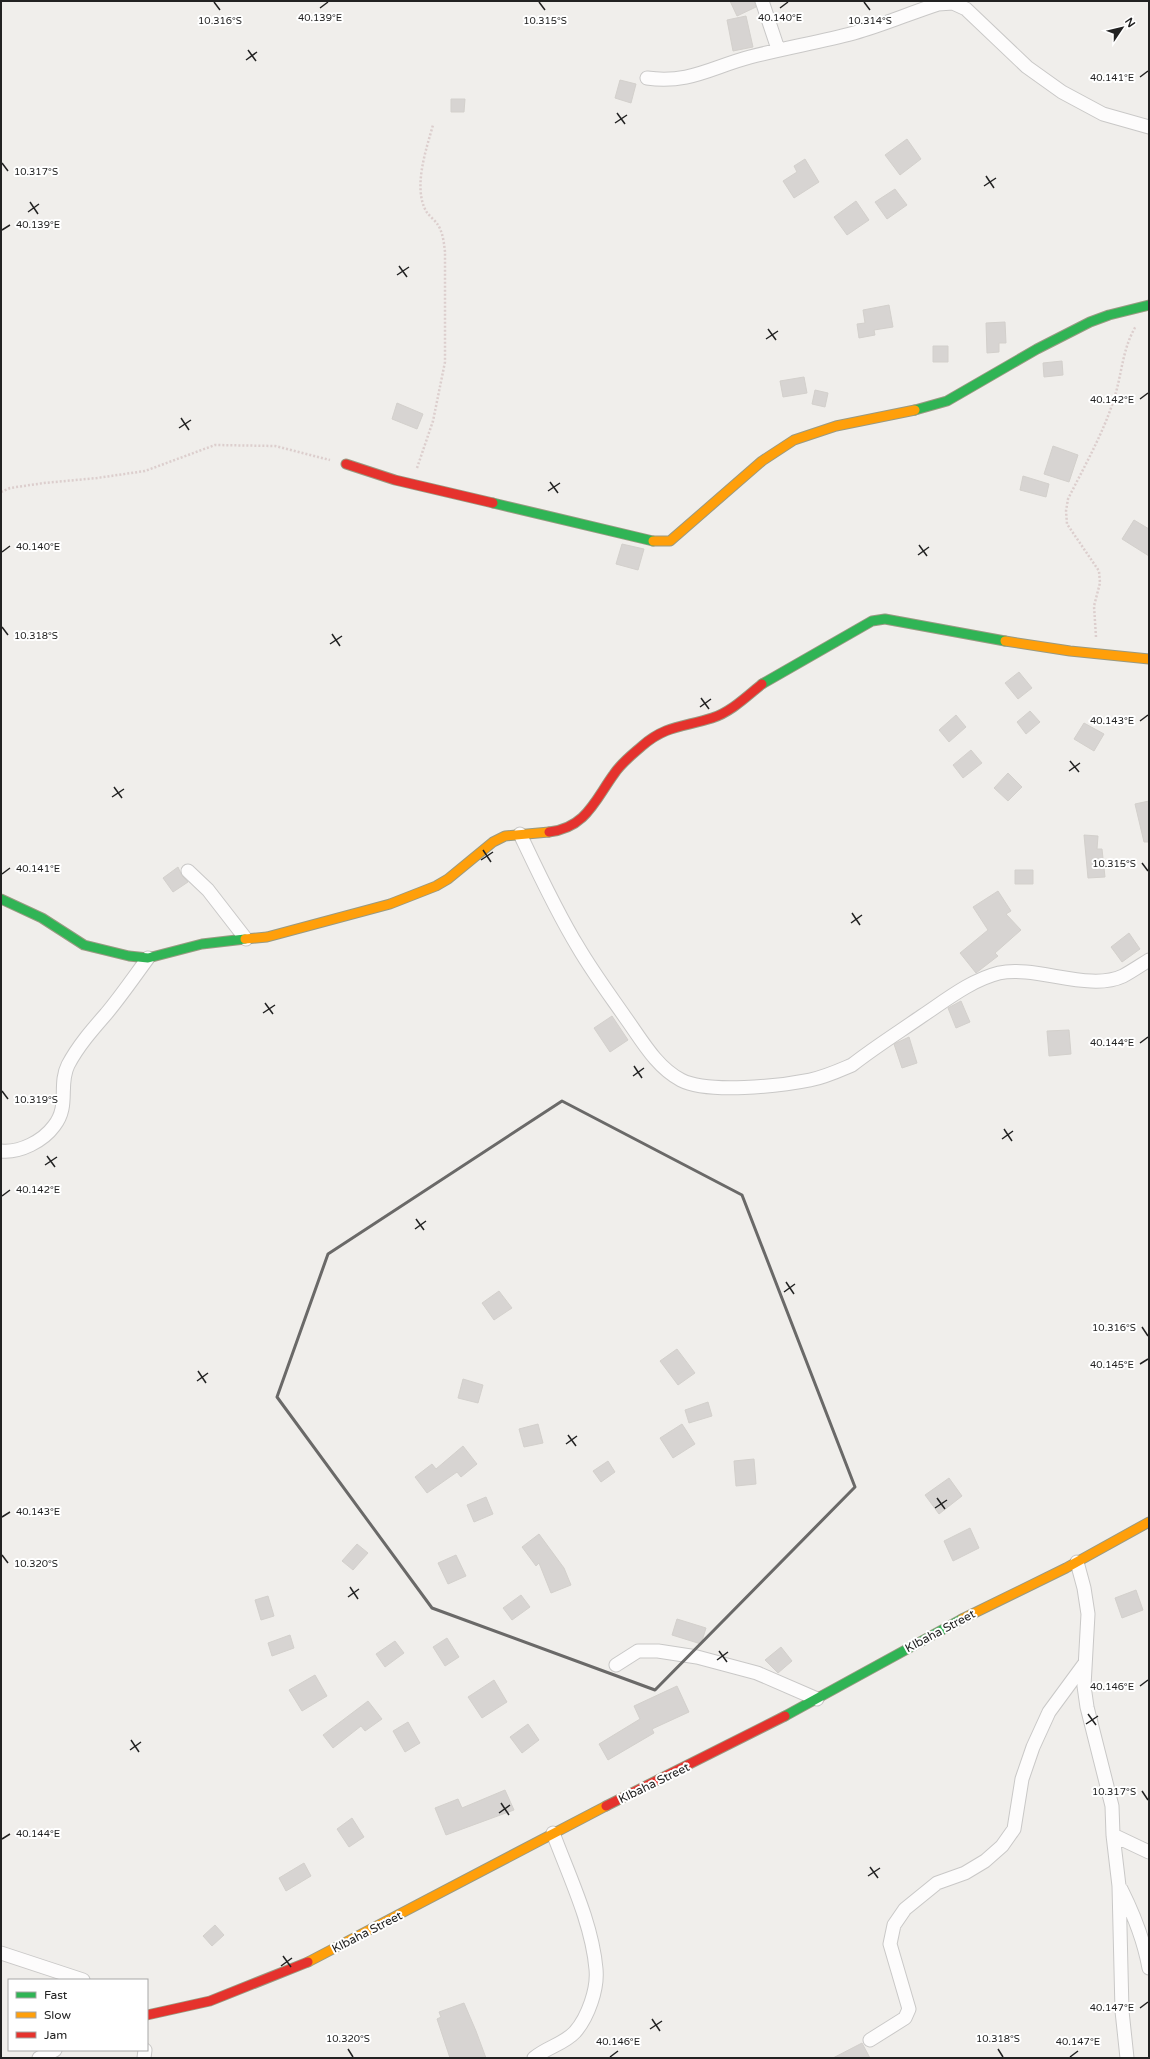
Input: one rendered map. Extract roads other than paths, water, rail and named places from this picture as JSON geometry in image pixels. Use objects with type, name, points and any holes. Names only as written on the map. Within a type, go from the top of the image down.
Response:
[{"type":"street","points":[[762,1],[778,50]]},
{"type":"street","points":[[647,78],[664,80],[693,77],[730,62],[859,31],[938,4],[953,3],[971,12],[1027,67],[1062,92],[1103,114],[1149,127]]},
{"type":"street","points":[[346,464],[412,484],[658,542],[670,541],[762,461],[794,440],[836,426],[928,408],[947,401],[1037,349],[1090,322],[1109,315],[1149,305]]},
{"type":"street","points":[[1,899],[32,912],[84,944],[123,954],[148,958],[184,947],[231,940],[266,937],[390,904],[448,879],[493,842],[504,836],[558,831],[571,826],[588,814],[615,772],[643,745],[663,731],[683,724],[712,718],[726,712],[766,681],[781,674],[855,629],[872,621],[885,619],[954,633],[1070,651],[1149,659]]},
{"type":"street","points":[[520,834],[544,884],[578,948],[640,1039],[657,1060],[670,1072],[682,1080],[699,1086],[724,1087],[784,1084],[810,1080],[836,1072],[852,1065],[948,999],[979,980],[1000,973],[1016,972],[1068,979],[1100,980],[1122,976],[1149,960]]},
{"type":"street","points":[[188,871],[208,890],[246,939]]},
{"type":"street","points":[[1,1151],[21,1149],[32,1144],[54,1126],[63,1111],[64,1079],[67,1067],[77,1048],[126,989],[148,958]]},
{"type":"street","name":"KIbaha Street","points":[[148,2015],[210,2001],[296,1968],[401,1915],[553,1833],[723,1749],[978,1610],[1077,1562],[1149,1522]]},
{"type":"street","points":[[1077,1562],[1084,1588],[1088,1614],[1084,1686],[1087,1707],[1109,1788],[1112,1806],[1120,1886],[1122,2011],[1127,2058]]},
{"type":"street","points":[[616,1664],[638,1651],[658,1651],[697,1658],[757,1673],[817,1699]]},
{"type":"street","points":[[870,2040],[905,2018],[909,2009],[890,1944],[894,1925],[905,1909],[937,1883],[965,1873],[985,1861],[1002,1846],[1014,1829],[1022,1779],[1033,1747],[1049,1712],[1085,1663]]},
{"type":"street","points":[[534,2058],[567,2040],[575,2032],[588,2008],[594,1988],[596,1971],[593,1947],[583,1914],[553,1833]]},
{"type":"street","points":[[1114,1835],[1149,1852]]},
{"type":"street","points":[[1120,1886],[1136,1919],[1146,1950],[1149,1968]]},
{"type":"street","points":[[1,1953],[80,1979]]},
{"type":"street","points":[[39,2058],[53,2051]]}]
